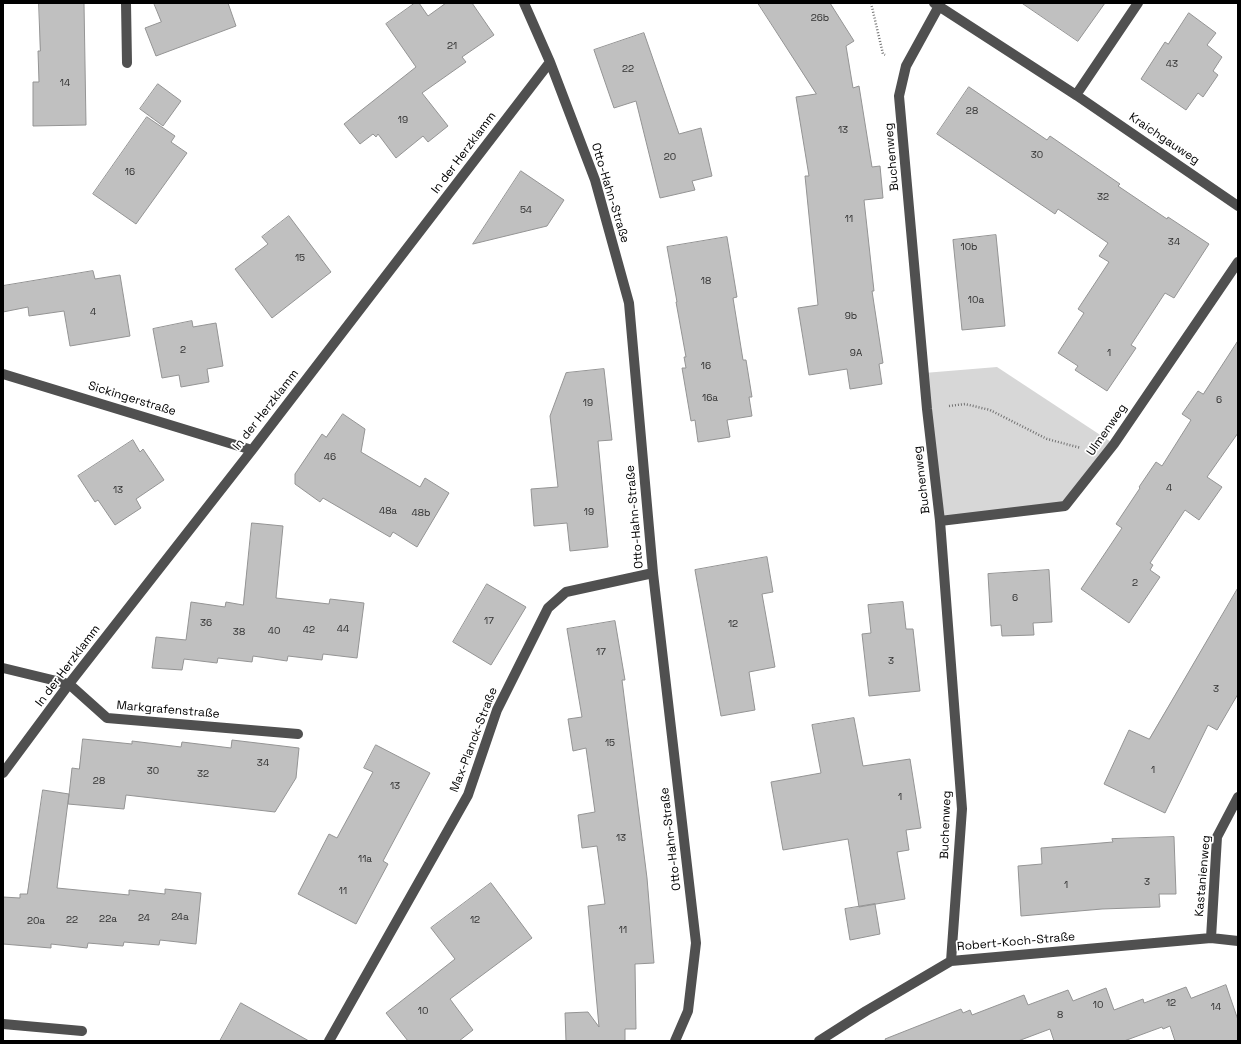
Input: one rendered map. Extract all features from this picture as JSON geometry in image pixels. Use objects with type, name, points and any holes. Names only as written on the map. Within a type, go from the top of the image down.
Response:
[{"type":"street","points":[[126,3],[127,64]]},
{"type":"street","name":"Otto-Hahn-Straße","points":[[524,3],[550,62],[595,180],[629,303],[653,573],[696,943],[688,1011],[675,1041]]},
{"type":"street","points":[[1076,95],[1138,3]]},
{"type":"street","name":"Buchenweg","points":[[937,4],[906,66],[899,96],[927,409],[940,521],[962,809],[951,961]]},
{"type":"street","name":"Kraichgauweg","points":[[937,4],[1076,95],[1238,206]]},
{"type":"street","name":"In der Herzklamm","points":[[3,773],[69,684],[252,450],[550,62]]},
{"type":"street","name":"Ulmenweg","points":[[940,521],[1065,506],[1103,460],[1238,262]]},
{"type":"street","name":"Sickingerstraße","points":[[3,374],[252,450]]},
{"type":"street","name":"Max-Planck-Straße","points":[[329,1041],[468,795],[497,710],[548,608],[566,592],[653,573]]},
{"type":"street","name":"Markgrafenstraße","points":[[3,668],[69,684],[108,718],[298,734]]},
{"type":"street","name":"Kastanienweg","points":[[1211,938],[1217,837],[1238,797]]},
{"type":"street","name":"Robert-Koch-Straße","points":[[819,1041],[866,1011],[951,961],[1211,938],[1238,940]]},
{"type":"street","points":[[3,1024],[82,1031]]},
{"type":"path","points":[[871,3],[883,54],[906,66]]},
{"type":"path","points":[[927,409],[965,404],[990,410],[1047,439],[1081,448],[1103,460]]},
{"type":"shaded area","points":[[997,367],[1114,444],[1065,506],[940,521],[924,373]]},
{"type":"building","points":[[39,3],[84,3],[86,125],[33,126],[33,82],[39,82]]},
{"type":"building","points":[[154,3],[228,3],[236,26],[156,56],[145,28],[161,22]]},
{"type":"building","points":[[415,3],[419,3],[428,16],[446,3],[472,3],[494,35],[462,57],[466,62],[422,93],[448,126],[428,142],[423,136],[396,158],[378,134],[376,137],[373,134],[360,144],[344,124],[416,67],[386,24]]},
{"type":"building","points":[[758,3],[830,3],[854,41],[846,46],[853,88],[859,86],[872,167],[880,166],[883,198],[864,200],[874,291],[872,291],[883,363],[879,364],[882,384],[850,389],[847,369],[809,375],[798,308],[818,305],[805,176],[809,176],[796,97],[816,94]]},
{"type":"building","points":[[1022,3],[1105,3],[1078,41]]},
{"type":"building","points":[[1189,13],[1216,33],[1207,45],[1222,57],[1213,71],[1218,75],[1203,97],[1198,93],[1186,110],[1141,79],[1165,42],[1168,44]]},
{"type":"building","points":[[644,33],[679,134],[701,128],[712,176],[692,181],[695,190],[660,198],[636,101],[614,108],[594,50]]},
{"type":"building","points":[[158,84],[181,101],[163,126],[140,109]]},
{"type":"building","points":[[969,87],[1047,140],[1050,136],[1120,184],[1118,186],[1167,219],[1168,217],[1209,244],[1174,298],[1165,293],[1131,345],[1136,348],[1107,391],[1075,370],[1078,366],[1058,353],[1084,313],[1078,309],[1109,262],[1099,256],[1108,243],[1058,209],[1055,214],[937,134]]},
{"type":"building","points":[[147,117],[175,136],[171,142],[187,153],[136,224],[93,194]]},
{"type":"building","points":[[521,171],[564,200],[547,226],[473,244]]},
{"type":"building","points":[[289,216],[331,272],[272,318],[235,269],[268,244],[262,237]]},
{"type":"building","points":[[996,235],[1005,326],[962,330],[953,240]]},
{"type":"building","points":[[727,237],[737,297],[733,298],[743,360],[746,360],[752,397],[749,397],[752,416],[727,420],[730,437],[698,442],[695,420],[691,421],[682,368],[686,368],[684,357],[686,357],[667,247]]},
{"type":"building","points":[[93,271],[95,279],[120,275],[130,336],[70,346],[64,311],[29,316],[28,307],[3,312],[3,286]]},
{"type":"building","points":[[192,321],[193,327],[216,323],[223,366],[207,369],[209,382],[181,387],[179,375],[162,378],[153,329]]},
{"type":"building","points":[[1238,341],[1238,433],[1207,477],[1222,487],[1199,520],[1185,510],[1150,563],[1153,565],[1150,570],[1160,577],[1129,623],[1081,589],[1122,528],[1116,524],[1140,488],[1139,487],[1156,462],[1162,466],[1191,420],[1182,414],[1198,391],[1203,394]]},
{"type":"building","points":[[604,369],[612,440],[598,441],[608,547],[570,551],[567,523],[534,526],[531,489],[558,487],[550,416],[566,373]]},
{"type":"building","points":[[343,414],[365,429],[361,452],[420,487],[425,478],[449,493],[417,547],[393,532],[390,537],[323,498],[320,502],[295,484],[295,474],[322,434],[326,437]]},
{"type":"building","points":[[133,440],[140,452],[143,449],[164,480],[136,499],[141,508],[115,525],[98,500],[95,502],[78,476]]},
{"type":"building","points":[[252,523],[283,526],[276,598],[329,604],[330,599],[364,603],[357,658],[323,654],[322,660],[288,656],[287,661],[253,656],[252,662],[218,658],[217,663],[184,659],[182,670],[152,668],[156,637],[186,640],[191,602],[225,607],[226,602],[243,605]]},
{"type":"building","points":[[767,557],[773,592],[762,594],[775,667],[749,672],[755,710],[721,716],[695,570]]},
{"type":"building","points":[[1049,570],[1052,622],[1033,623],[1034,635],[1002,636],[1001,625],[991,626],[988,574]]},
{"type":"building","points":[[487,584],[526,607],[491,665],[453,642]]},
{"type":"building","points":[[1238,588],[1238,694],[1217,730],[1208,725],[1165,813],[1104,784],[1129,730],[1149,739]]},
{"type":"building","points":[[903,602],[906,629],[913,629],[920,691],[869,696],[862,634],[871,633],[868,605]]},
{"type":"building","points":[[615,621],[625,680],[622,680],[647,878],[654,963],[635,964],[636,1029],[625,1029],[625,1041],[566,1041],[565,1013],[588,1012],[599,1027],[588,906],[605,904],[597,846],[582,848],[578,815],[595,812],[586,748],[573,751],[568,719],[582,717],[567,629]]},
{"type":"building","points":[[854,718],[863,766],[910,759],[921,828],[906,830],[909,850],[897,852],[905,899],[859,907],[848,839],[783,850],[771,782],[821,773],[812,725]]},
{"type":"building","points":[[83,739],[132,744],[132,741],[181,747],[182,742],[231,748],[232,740],[299,748],[296,778],[275,812],[126,795],[124,809],[68,804],[72,768],[79,769]]},
{"type":"building","points":[[376,745],[430,773],[383,861],[388,864],[356,924],[298,894],[329,834],[337,838],[373,772],[364,768]]},
{"type":"building","points":[[43,790],[69,794],[57,888],[129,895],[129,890],[165,894],[165,889],[201,893],[196,944],[160,940],[159,945],[124,942],[123,946],[88,943],[87,948],[51,944],[51,948],[3,944],[3,897],[20,898],[20,894],[27,894]]},
{"type":"building","points":[[1174,837],[1176,894],[1159,894],[1160,907],[1102,909],[1021,916],[1018,866],[1042,864],[1041,848],[1113,842],[1112,839]]},
{"type":"building","points":[[491,883],[532,938],[450,999],[473,1030],[459,1041],[408,1041],[386,1013],[455,959],[431,928]]},
{"type":"building","points":[[875,904],[880,934],[850,940],[845,909]]},
{"type":"building","points":[[1226,985],[1238,1020],[1238,1041],[1175,1041],[1170,1026],[1163,1029],[1162,1027],[1124,1041],[1054,1041],[1050,1029],[1018,1041],[886,1041],[885,1039],[961,1009],[963,1013],[970,1010],[972,1015],[1024,995],[1028,1005],[1068,990],[1073,1001],[1106,988],[1114,1010],[1143,999],[1144,1003],[1186,987],[1191,998]]},
{"type":"building","points":[[241,1003],[309,1041],[220,1041]]}]
